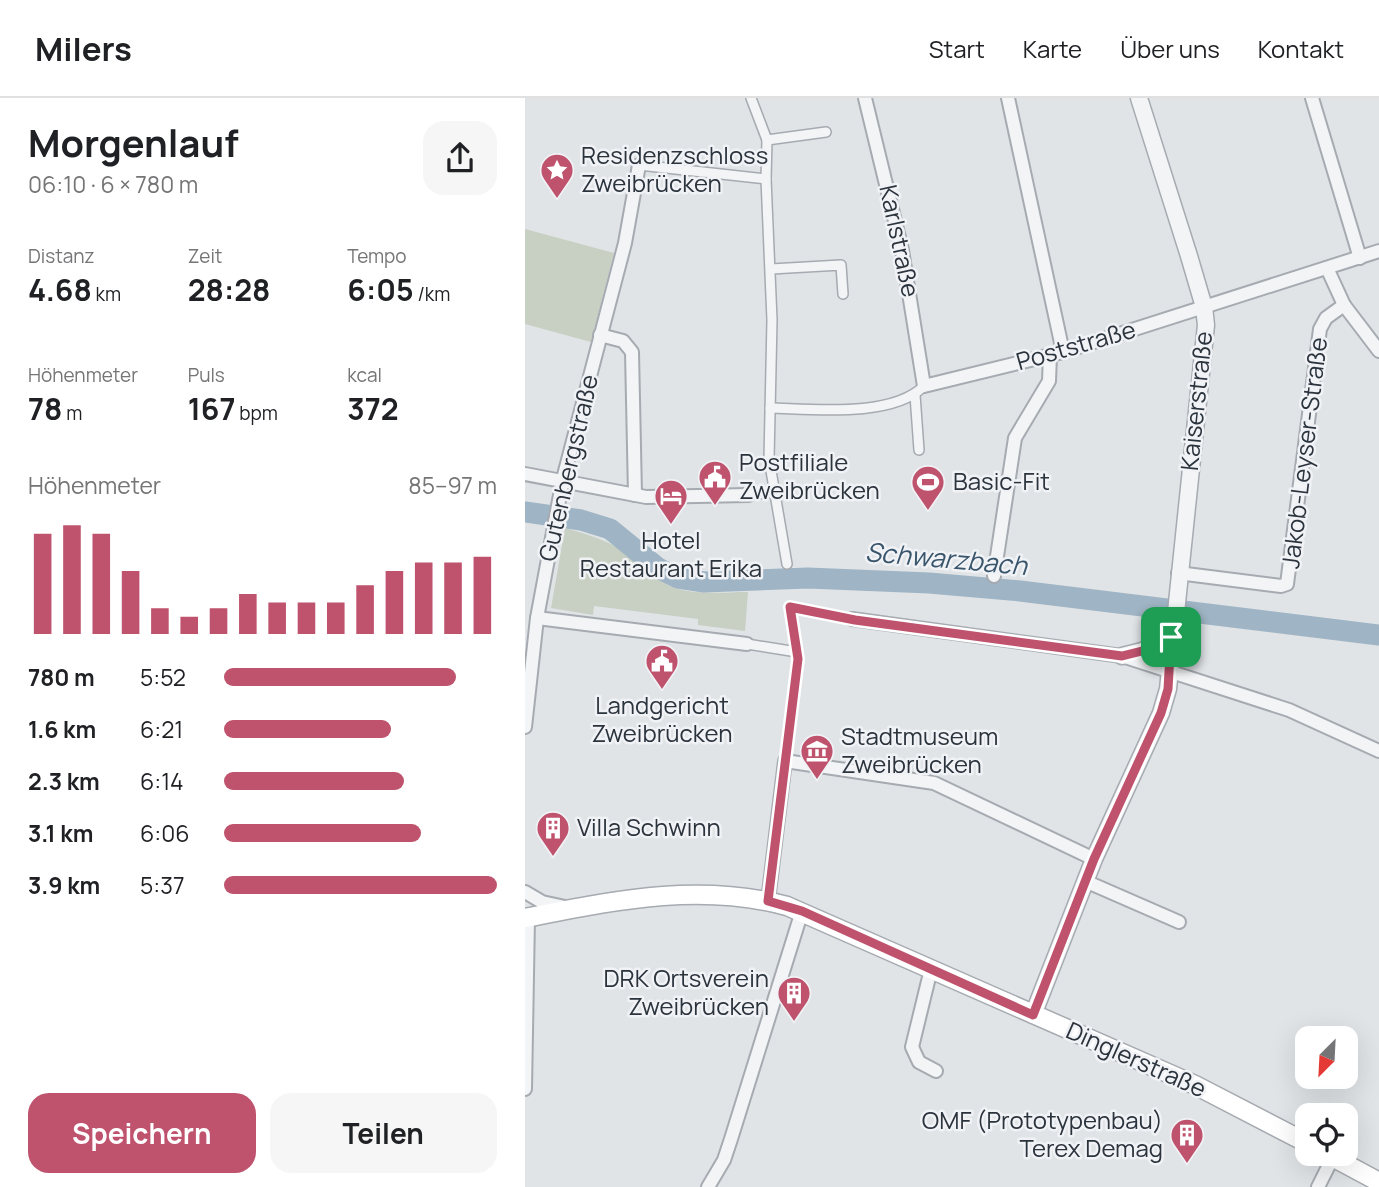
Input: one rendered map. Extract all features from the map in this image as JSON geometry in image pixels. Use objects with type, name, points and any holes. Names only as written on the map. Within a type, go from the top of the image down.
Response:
[{"type":"main road","name":"Dinglerstraße","points":[[526,918],[573,908],[680,893],[741,895],[768,901],[802,911],[1033,1015],[1195,1084],[1295,1137]]},
{"type":"main road","points":[[1349,1166],[1379,1182]]},
{"type":"street","points":[[751,98],[767,140],[765,179],[771,269],[769,459],[787,564]]},
{"type":"street","name":"Karlstraße","points":[[865,98],[911,297],[920,390]]},
{"type":"street","points":[[994,576],[1015,438],[1049,381],[1057,353],[1008,98]]},
{"type":"street","name":"Kaiserstraße","points":[[1033,1015],[1094,859],[1161,713],[1169,670],[1175,595],[1200,391],[1204,307],[1139,98]]},
{"type":"street","points":[[1312,98],[1360,258]]},
{"type":"street","points":[[767,140],[826,132]]},
{"type":"street","points":[[639,165],[765,179]]},
{"type":"street","name":"Gutenbergstraße","points":[[525,727],[537,618],[563,479],[625,243],[639,165]]},
{"type":"street","name":"Poststraße","points":[[770,408],[839,409],[888,404],[920,390],[1057,353],[1379,251]]},
{"type":"street","points":[[771,269],[841,265],[843,294]]},
{"type":"street","points":[[1327,268],[1344,305],[1379,351]]},
{"type":"street","name":"Jakob-Leyser-Straße","points":[[1178,573],[1282,586],[1287,584],[1320,329],[1326,318],[1344,305]]},
{"type":"street","name":"Gutenbergstraße","points":[[600,335],[624,341],[632,352],[635,495]]},
{"type":"street","points":[[919,450],[920,390]]},
{"type":"street","points":[[525,474],[563,479],[635,495],[749,495],[776,492]]},
{"type":"street","points":[[768,901],[797,652],[790,607],[852,619],[1122,656],[1289,710],[1379,751]]},
{"type":"street","points":[[537,618],[797,652]]},
{"type":"street","points":[[1122,656],[1142,651],[1172,635]]},
{"type":"street","points":[[785,761],[934,783],[1094,859]]},
{"type":"street","points":[[1085,881],[1179,922]]},
{"type":"street","points":[[525,892],[541,902],[573,908]]},
{"type":"street","points":[[708,1187],[724,1160],[802,911]]},
{"type":"street","points":[[525,1089],[526,918]]},
{"type":"street","points":[[931,969],[912,1047],[919,1062],[936,1071]]},
{"type":"street","points":[[1318,1187],[1325,1166]]},
{"type":"green space","points":[[525,229],[614,253],[591,342],[525,324]]},
{"type":"green space","points":[[565,528],[618,548],[663,582],[678,589],[704,593],[748,592],[745,631],[698,625],[698,619],[594,606],[593,615],[551,608]]},
{"type":"waterway","name":"Schwarzbach","points":[[525,512],[581,520],[610,529],[658,568],[678,578],[704,582],[808,578],[929,583],[1020,591],[1379,635]]},
{"type":"place","name":"Residenzschloss Zweibrücken","points":[[557,200]]},
{"type":"place","name":"Postfiliale Zweibrücken","points":[[715,507]]},
{"type":"place","name":"Basic-Fit","points":[[928,512]]},
{"type":"place","name":"Hotel Restaurant Erika","points":[[671,526]]},
{"type":"place","name":"Landgericht Zweibrücken","points":[[662,691]]},
{"type":"place","name":"Stadtmuseum Zweibrücken","points":[[817,781]]},
{"type":"place","name":"Villa Schwinn","points":[[553,858]]},
{"type":"place","name":"DRK Ortsverein Zweibrücken","points":[[794,1023]]},
{"type":"place","name":"OMF (Prototypenbau) Terex Demag","points":[[1187,1165]]},
{"type":"route","points":[[790,607],[855,620],[1086,649],[1122,656],[1155,646],[1171,637],[1168,689],[1161,713],[1094,859],[1033,1015],[802,911],[768,901],[798,659],[790,607]]}]
